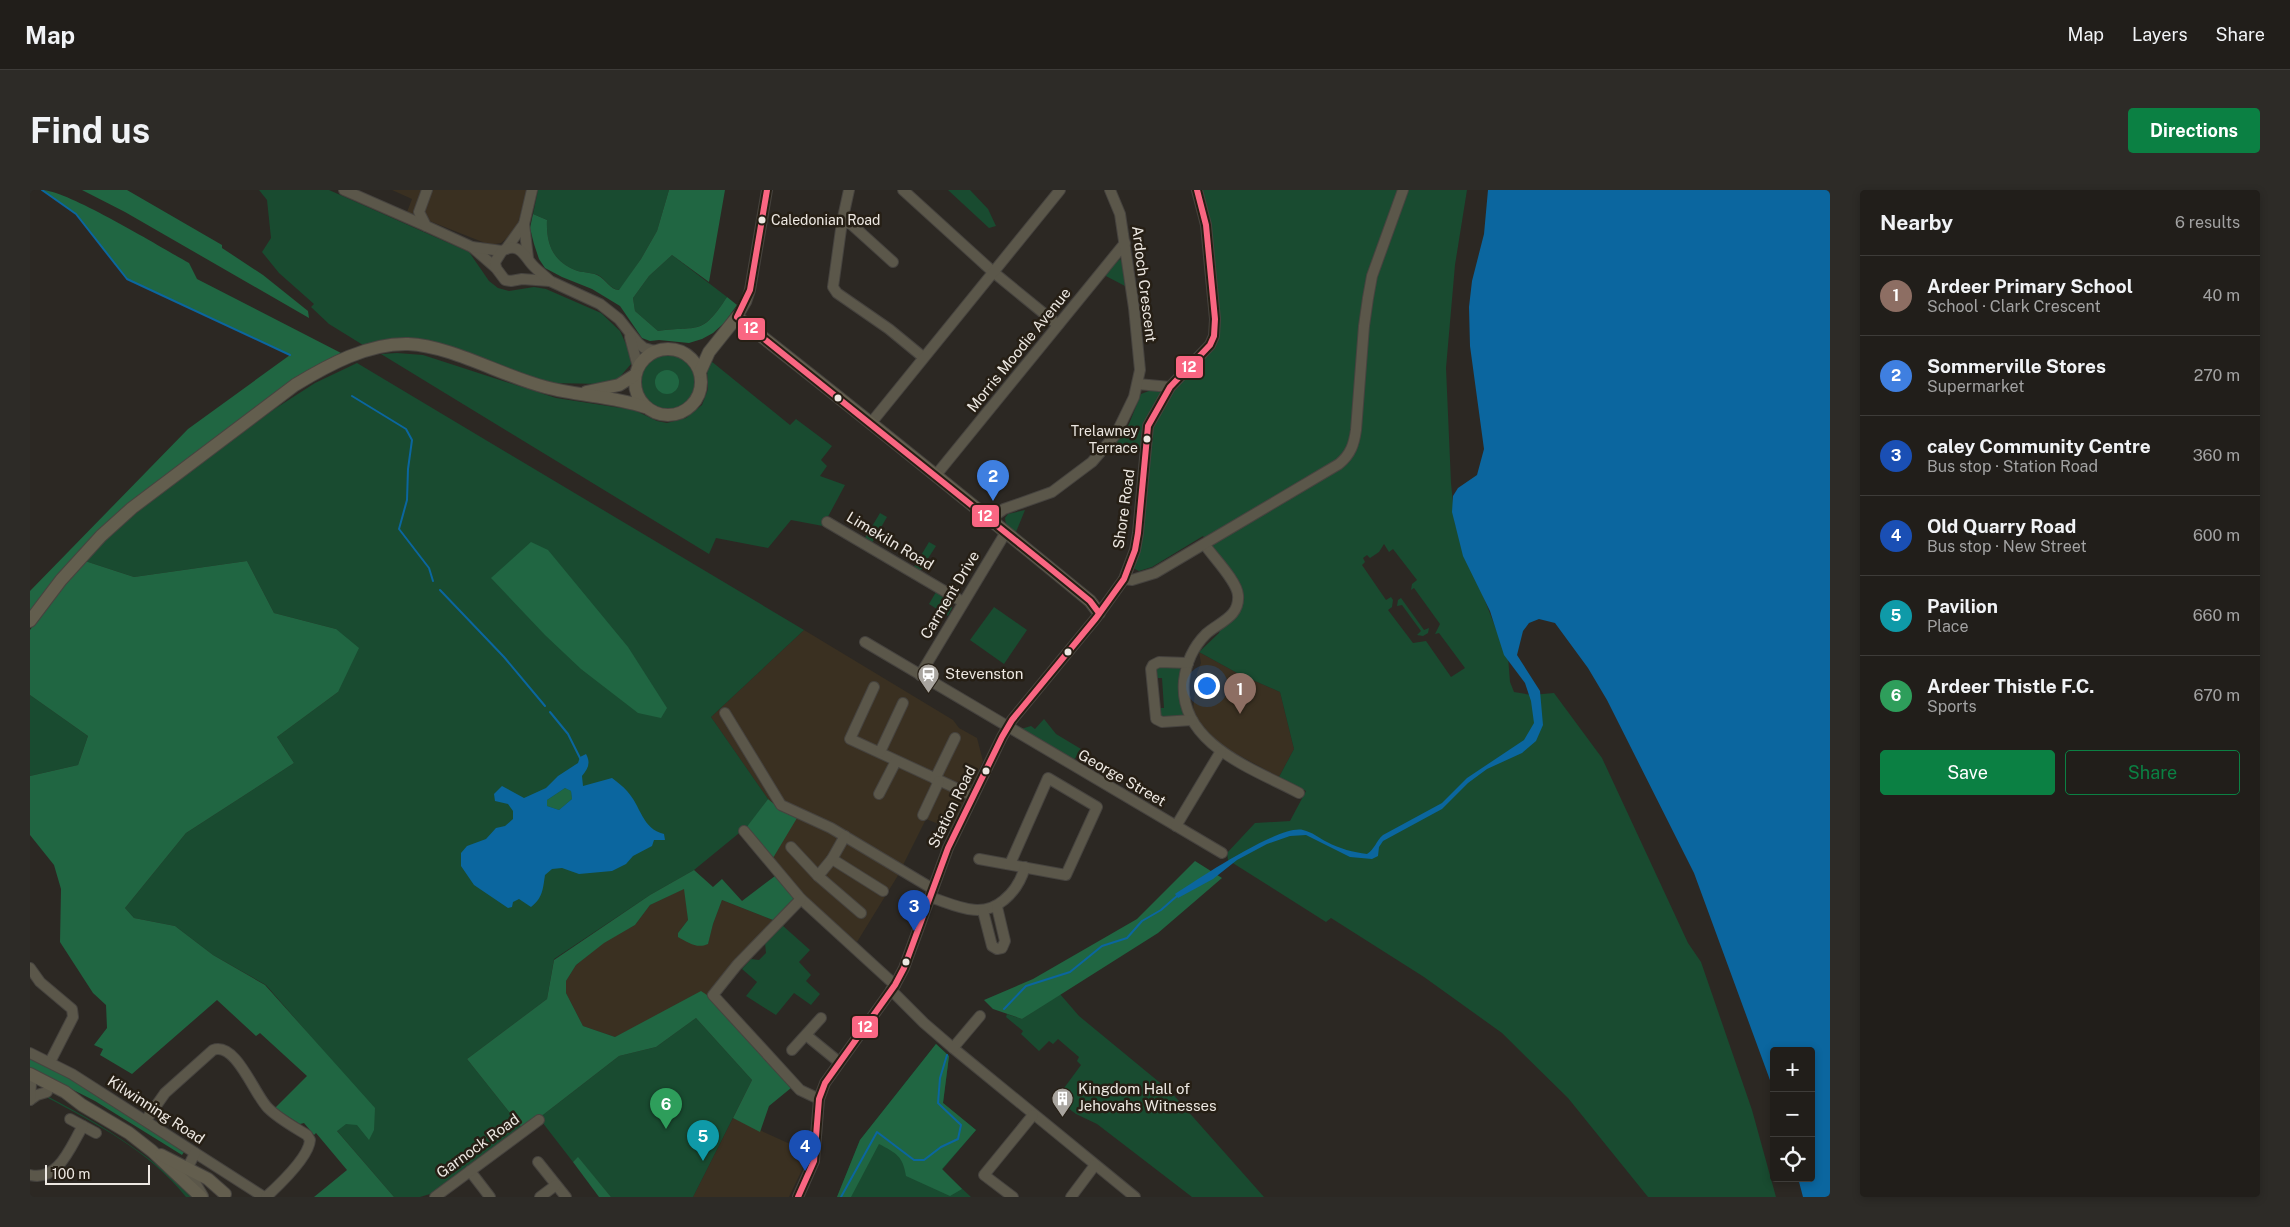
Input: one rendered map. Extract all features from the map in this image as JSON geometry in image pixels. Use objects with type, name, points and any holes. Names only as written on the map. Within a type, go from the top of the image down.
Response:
[{"type":"main road","points":[[700,372],[703,362],[718,339],[737,317],[1006,532],[1090,601],[1099,613]]},
{"type":"main road","points":[[574,393],[606,389],[619,385],[637,371],[645,358],[655,351],[664,349],[682,351],[705,346],[718,339]]},
{"type":"main road","points":[[30,621],[61,580],[101,536],[132,508],[295,385],[340,361],[373,349],[392,345],[420,346],[461,357],[545,387],[631,402],[665,416],[676,415],[686,410],[700,394],[702,383],[700,372],[696,363],[682,351]]},
{"type":"main road","points":[[637,371],[637,392],[646,407]]},
{"type":"main road","points":[[30,1074],[65,1092],[82,1105],[129,1133],[152,1151],[202,1197]]},
{"type":"main road","points":[[30,1084],[82,1105]]},
{"type":"main road","points":[[152,1151],[208,1179],[226,1196]]},
{"type":"street","points":[[344,190],[472,248],[496,268],[505,280],[511,281],[522,278],[550,281],[600,304],[612,312],[644,348],[655,351]]},
{"type":"street","points":[[426,226],[419,212],[427,190]]},
{"type":"street","points":[[522,278],[527,273],[528,259],[524,224],[532,190]]},
{"type":"street","points":[[737,317],[746,302],[750,290],[767,190]]},
{"type":"street","points":[[849,190],[833,282],[835,290],[889,329],[923,357]]},
{"type":"street","points":[[903,190],[992,271],[1058,325]]},
{"type":"street","points":[[871,423],[992,271],[1060,190]]},
{"type":"street","name":"Ardoch Crescent","points":[[990,519],[1004,509],[1052,492],[1092,462],[1116,434],[1123,422],[1138,384],[1140,370],[1125,243],[1118,209],[1110,190]]},
{"type":"street","points":[[1138,384],[1170,387],[1210,345],[1214,336],[1215,319],[1206,224],[1197,190]]},
{"type":"street","points":[[1124,579],[1132,580],[1154,573],[1205,545],[1339,464],[1350,451],[1354,445],[1359,413],[1364,326],[1372,276],[1403,190]]},
{"type":"street","points":[[842,222],[851,224],[893,262]]},
{"type":"street","points":[[496,268],[495,262],[524,224]]},
{"type":"street","name":"Morris Moodie Avenue","points":[[936,475],[1125,243]]},
{"type":"street","points":[[472,248],[504,250],[518,248],[550,281]]},
{"type":"street","points":[[627,330],[633,345],[637,371]]},
{"type":"street","name":"Shore Road","points":[[1008,728],[1124,579],[1135,550],[1138,533],[1148,426],[1170,387]]},
{"type":"street","name":"Limekiln Road","points":[[827,522],[963,602]]},
{"type":"street","name":"Carment Drive","points":[[920,674],[1006,532]]},
{"type":"street","points":[[1205,545],[1235,586],[1238,601],[1232,615],[1204,636],[1194,649],[1188,663],[1184,692],[1192,720],[1197,730],[1220,751],[1299,793]]},
{"type":"street","name":"George Street","points":[[865,642],[1222,853]]},
{"type":"street","points":[[1188,663],[1159,662],[1153,665],[1152,669],[1156,719],[1162,722],[1192,720]]},
{"type":"street","points":[[874,687],[850,739],[974,796]]},
{"type":"street","points":[[880,752],[903,704]]},
{"type":"street","points":[[725,714],[781,805],[845,836],[932,893],[972,910],[982,911],[996,907],[1014,891],[1025,868]]},
{"type":"street","name":"Station Road","points":[[798,1197],[814,1161],[819,1099],[827,1078],[893,987],[912,949],[948,848],[1008,728]]},
{"type":"street","points":[[923,815],[955,738]]},
{"type":"street","points":[[1176,826],[1220,751]]},
{"type":"street","points":[[879,794],[896,761]]},
{"type":"street","points":[[978,859],[1066,875],[1097,807],[1048,778],[1010,864]]},
{"type":"street","points":[[744,831],[801,899],[893,987],[953,1048],[1131,1196]]},
{"type":"street","points":[[818,876],[832,859],[845,836]]},
{"type":"street","points":[[791,847],[818,876],[861,913]]},
{"type":"street","points":[[832,859],[883,890]]},
{"type":"street","points":[[801,899],[737,965],[713,995],[800,1090],[819,1099]]},
{"type":"street","points":[[982,911],[992,946],[997,949],[1002,948],[1005,941],[996,907]]},
{"type":"street","points":[[30,968],[40,982],[72,1009],[72,1017],[50,1062]]},
{"type":"street","points":[[953,1048],[980,1016]]},
{"type":"street","points":[[792,1050],[821,1018]]},
{"type":"street","points":[[806,1035],[838,1062]]},
{"type":"street","points":[[146,1120],[165,1093],[213,1050],[220,1048],[228,1052],[242,1067],[256,1093],[270,1110],[307,1135],[310,1140],[309,1147],[288,1174],[265,1197]]},
{"type":"street","name":"Kilwinning Road","points":[[30,1053],[50,1062],[146,1120],[251,1194],[265,1197]]},
{"type":"street","points":[[30,1084],[30,1100]]},
{"type":"street","points":[[30,1100],[37,1095],[47,1092]]},
{"type":"street","points":[[1013,1197],[984,1175],[1033,1114]]},
{"type":"street","points":[[70,1119],[96,1133]]},
{"type":"street","name":"Garnock Road","points":[[435,1197],[540,1120]]},
{"type":"street","points":[[30,1175],[42,1176],[57,1168],[83,1126]]},
{"type":"street","points":[[195,1153],[187,1169],[202,1197]]},
{"type":"street","points":[[538,1162],[566,1197]]},
{"type":"street","points":[[1070,1197],[1096,1165]]},
{"type":"street","points":[[470,1171],[488,1196]]},
{"type":"street","points":[[540,1197],[556,1185]]},
{"type":"shaded area","points":[[392,190],[527,190],[516,230],[501,243],[490,245],[407,212],[412,199]]},
{"type":"shaded area","points":[[804,630],[953,720],[959,728],[977,738],[983,761],[951,829],[926,819],[897,877],[857,942],[805,896],[773,858],[780,809],[768,799],[711,717]]},
{"type":"shaded area","points":[[1199,652],[1239,674],[1280,692],[1294,749],[1279,777],[1222,746],[1199,724],[1193,710],[1197,673],[1201,663]]},
{"type":"shaded area","points":[[685,888],[688,920],[678,933],[708,943],[722,900],[773,920],[739,958],[709,996],[651,1019],[615,1037],[583,1026],[566,993],[566,981],[576,965],[604,942],[635,925],[650,905]]},
{"type":"shaded area","points":[[733,1118],[810,1153],[789,1197],[693,1197]]},
{"type":"green space","points":[[42,190],[72,199],[115,221],[189,263],[197,279],[341,353],[290,382],[162,478],[30,613],[30,591],[188,429],[290,355],[127,279],[76,214]]},
{"type":"green space","points":[[82,190],[127,190],[222,245],[222,248],[263,275],[308,311],[309,318],[125,212]]},
{"type":"green space","points":[[259,190],[329,190],[469,252],[489,281],[498,288],[509,291],[534,287],[546,289],[601,313],[620,331],[630,353],[631,364],[618,379],[604,384],[550,383],[533,379],[435,344],[363,345],[329,324],[311,307],[314,304],[279,273],[262,252],[271,238],[267,200]]},
{"type":"green space","points":[[538,190],[669,190],[657,231],[620,290],[617,290],[598,275],[578,271],[567,266],[556,256],[549,243],[547,220],[533,214]]},
{"type":"green space","points":[[669,190],[725,190],[709,282],[672,255],[649,276],[633,298],[635,311],[658,331],[698,327],[705,324],[727,297],[737,305],[724,323],[713,333],[689,343],[650,341],[642,338],[620,306],[592,289],[545,268],[539,259],[530,228],[533,214],[547,220],[549,243],[561,261],[575,270],[597,275],[613,288],[619,290],[641,259],[657,231]]},
{"type":"green space","points":[[948,190],[970,190],[988,209],[996,226],[989,228]]},
{"type":"green space","points":[[1201,190],[1467,190],[1455,265],[1446,368],[1451,483],[1455,524],[1498,634],[1507,644],[1510,682],[1514,692],[1531,695],[1554,693],[1602,758],[1688,943],[1701,962],[1752,1110],[1770,1175],[1770,1182],[1772,1182],[1776,1197],[1648,1197],[1568,1098],[1502,1033],[1424,977],[1331,918],[1326,922],[1228,860],[1227,853],[1255,823],[1290,821],[1306,791],[1279,777],[1294,749],[1280,692],[1239,674],[1199,652],[1219,633],[1221,627],[1229,622],[1239,587],[1203,536],[1152,567],[1139,571],[1133,568],[1146,502],[1153,425],[1176,386],[1217,343],[1219,328]],"holes":[[[1384,544],[1389,552],[1393,549],[1417,580],[1412,584],[1411,590],[1414,588],[1440,624],[1435,634],[1439,633],[1465,668],[1451,677],[1426,641],[1413,643],[1388,610],[1392,607],[1393,600],[1391,597],[1386,600],[1362,565],[1365,562],[1363,558],[1367,555],[1370,558],[1379,552]]]},
{"type":"green space","points":[[672,255],[727,297],[711,318],[698,327],[658,331],[635,311],[633,298],[649,276]]},
{"type":"green space","points":[[1120,259],[1122,262],[1125,286],[1104,275]]},
{"type":"green space","points":[[662,353],[674,353],[688,361],[696,375],[694,392],[688,401],[674,409],[662,409],[652,404],[645,397],[640,387],[640,375],[645,365],[652,358]]},
{"type":"green space","points":[[381,354],[423,355],[556,398],[634,410],[657,421],[667,423],[686,418],[702,405],[708,389],[707,368],[711,361],[790,425],[796,419],[832,446],[821,460],[827,466],[820,476],[845,485],[823,526],[791,520],[768,548],[716,538],[709,554]]},
{"type":"green space","points":[[357,363],[804,630],[711,717],[768,799],[749,825],[694,870],[650,895],[554,959],[547,999],[467,1059],[522,1128],[430,1194],[420,1197],[394,1197],[301,1089],[332,1061],[266,985],[213,955],[175,926],[134,918],[125,908],[186,833],[294,763],[277,737],[338,692],[336,629],[274,613],[247,561],[134,577],[85,561],[114,531],[155,498],[273,410],[315,383]]},
{"type":"green space","points":[[667,370],[675,374],[679,382],[675,390],[667,394],[659,390],[655,382],[659,374]]},
{"type":"green space","points":[[1154,389],[1161,390],[1161,393],[1153,406],[1148,420],[1141,449],[1115,445],[1129,424],[1141,394]]},
{"type":"green space","points":[[1025,510],[1016,532],[1006,525],[1005,518],[1008,514]]},
{"type":"green space","points":[[880,513],[887,517],[872,543],[865,538]]},
{"type":"green space","points":[[531,542],[548,550],[628,647],[667,708],[661,718],[638,713],[581,669],[545,635],[491,578]]},
{"type":"green space","points":[[929,542],[936,546],[920,571],[914,567]]},
{"type":"green space","points":[[85,561],[134,577],[247,561],[274,613],[336,629],[359,648],[338,692],[277,737],[294,763],[186,833],[125,908],[134,918],[175,926],[213,955],[265,985],[375,1108],[374,1130],[369,1140],[357,1125],[346,1124],[337,1131],[394,1197],[314,1197],[347,1170],[316,1133],[314,1135],[304,1123],[300,1124],[275,1108],[307,1076],[260,1033],[256,1036],[217,1000],[132,1074],[100,1055],[103,1049],[94,1045],[107,1028],[106,1005],[93,993],[60,942],[61,889],[54,865],[30,835],[30,776],[78,765],[88,736],[30,695],[30,630],[65,583]]},
{"type":"green space","points":[[936,592],[951,603],[952,608],[948,616],[929,604]]},
{"type":"green space","points":[[1401,598],[1424,630],[1429,628],[1428,633],[1423,636],[1417,635],[1421,631],[1402,605],[1397,606],[1398,600]]},
{"type":"green space","points":[[994,607],[1027,630],[1004,664],[970,640]]},
{"type":"green space","points":[[1160,665],[1179,667],[1181,670],[1185,713],[1181,718],[1164,719],[1158,713],[1158,708],[1164,708],[1162,678],[1156,678],[1155,672]]},
{"type":"green space","points":[[30,695],[88,736],[78,765],[30,776]]},
{"type":"green space","points":[[1044,719],[1056,734],[1081,749],[1074,760],[1021,729],[1031,726],[1035,729]]},
{"type":"green space","points":[[565,788],[571,791],[572,799],[559,810],[547,806],[547,800]]},
{"type":"green space","points":[[768,799],[780,809],[797,818],[773,858],[746,828]]},
{"type":"green space","points":[[1195,861],[1222,878],[1158,933],[1022,1019],[993,1009],[984,1000],[1033,979],[1137,919]]},
{"type":"green space","points":[[694,870],[713,887],[722,879],[742,901],[775,876],[795,897],[773,920],[722,900],[708,944],[700,946],[693,945],[678,937],[678,933],[688,920],[684,889],[650,905],[635,925],[604,943],[576,965],[566,981],[566,993],[583,1026],[615,1037],[701,991],[710,997],[791,1088],[769,1106],[760,1132],[733,1118],[752,1080],[696,1018],[656,1047],[619,1056],[539,1118],[522,1128],[467,1059],[547,999],[554,960],[650,895]]},
{"type":"green space","points":[[782,925],[810,950],[799,962],[811,975],[806,981],[820,994],[811,1005],[794,993],[776,1015],[746,996],[757,982],[742,969],[751,959],[759,960],[766,953],[765,943]]},
{"type":"green space","points":[[1060,994],[1079,1016],[1170,1091],[1264,1197],[1192,1197],[1097,1124],[1076,1114],[1056,1099],[1081,1065],[1077,1061],[1079,1057],[1058,1039],[1053,1044],[1049,1041],[1039,1051],[1021,1034],[1023,1031],[1006,1017],[1007,1014],[1022,1019]]},
{"type":"green space","points":[[696,1018],[752,1080],[693,1197],[611,1197],[578,1158],[573,1162],[539,1118],[619,1056],[656,1047]]},
{"type":"green space","points":[[936,1044],[949,1056],[943,1103],[976,1130],[942,1170],[971,1197],[837,1197],[860,1140]]},
{"type":"green space","points":[[936,1044],[949,1056],[943,1103],[976,1130],[942,1169],[962,1189],[950,1196],[906,1176],[901,1159],[879,1144],[851,1197],[837,1197],[860,1140]]},
{"type":"green space","points":[[30,1057],[55,1069],[186,1149],[182,1155],[95,1101],[30,1068]]},
{"type":"green space","points":[[47,1096],[87,1118],[124,1141],[160,1167],[195,1197],[186,1197],[156,1166],[139,1152],[103,1128]]},
{"type":"green space","points":[[578,1157],[611,1197],[599,1197],[573,1162]]},
{"type":"water","points":[[1488,190],[1830,190],[1830,1197],[1803,1197],[1799,1182],[1815,1182],[1815,1047],[1770,1047],[1770,1080],[1694,873],[1607,700],[1588,668],[1555,623],[1539,619],[1529,623],[1523,631],[1517,655],[1540,691],[1543,725],[1536,741],[1522,753],[1487,769],[1468,783],[1442,809],[1383,841],[1379,847],[1378,856],[1372,859],[1350,857],[1306,835],[1290,836],[1267,844],[1237,860],[1213,879],[1178,898],[1175,894],[1239,854],[1292,830],[1303,830],[1337,847],[1367,854],[1383,835],[1442,803],[1467,778],[1524,740],[1534,723],[1531,701],[1525,683],[1504,655],[1490,611],[1463,556],[1452,512],[1453,496],[1458,488],[1477,475],[1484,449],[1470,346],[1469,307],[1472,281],[1484,234]]},
{"type":"water","points":[[586,754],[589,763],[582,776],[583,786],[612,778],[624,787],[646,822],[664,834],[665,840],[654,840],[652,846],[633,856],[626,864],[612,871],[579,874],[562,868],[552,869],[545,875],[542,892],[535,904],[531,907],[519,899],[513,902],[512,907],[508,908],[474,885],[461,866],[461,853],[467,846],[486,839],[496,828],[505,826],[513,819],[513,811],[508,804],[495,801],[494,794],[502,786],[524,798],[546,788],[558,776],[578,763],[580,757]],"holes":[[[565,788],[571,791],[572,799],[559,810],[547,806],[547,800]]]},
{"type":"waterway","points":[[42,190],[76,214],[127,279],[290,355]]},
{"type":"waterway","points":[[352,396],[406,429],[412,440],[408,469],[407,500],[399,529],[429,568],[433,581]]},
{"type":"waterway","points":[[440,590],[504,657],[545,706]]},
{"type":"waterway","points":[[550,712],[568,734],[580,758]]},
{"type":"waterway","points":[[1004,1009],[1026,986],[1070,972],[1102,946],[1127,938],[1142,921],[1161,910],[1178,895]]},
{"type":"waterway","points":[[841,1197],[877,1132],[914,1160],[924,1160],[941,1147],[958,1139],[961,1125],[938,1103],[940,1078],[947,1055]]},
{"type":"transit line","name":"12","points":[[767,190],[750,290],[737,317],[1046,565],[1090,601],[1099,613]]},
{"type":"transit line","name":"12","points":[[798,1197],[814,1161],[819,1099],[825,1083],[895,985],[904,968],[948,848],[1002,737],[1012,720],[1096,618],[1124,579],[1135,550],[1138,533],[1148,426],[1170,387],[1210,345],[1214,336],[1215,319],[1206,225],[1197,190]]},
{"type":"place","name":"Caledonian Road","points":[[762,220]]},
{"type":"place","name":"Trelawney Terrace","points":[[1147,439]]},
{"type":"place","name":"Sommerville Stores","points":[[993,501]]},
{"type":"place","name":"Stevenston","points":[[929,693]]},
{"type":"place","name":"Ardeer Primary School","points":[[1240,714]]},
{"type":"place","name":"caley Community Centre","points":[[914,931]]},
{"type":"place","name":"Kingdom Hall of Jehovahs Witnesses","points":[[1062,1117]]},
{"type":"place","name":"Ardeer Thistle F.C.","points":[[666,1129]]},
{"type":"place","name":"Pavilion","points":[[703,1161]]},
{"type":"place","name":"Old Quarry Road","points":[[805,1171]]}]
